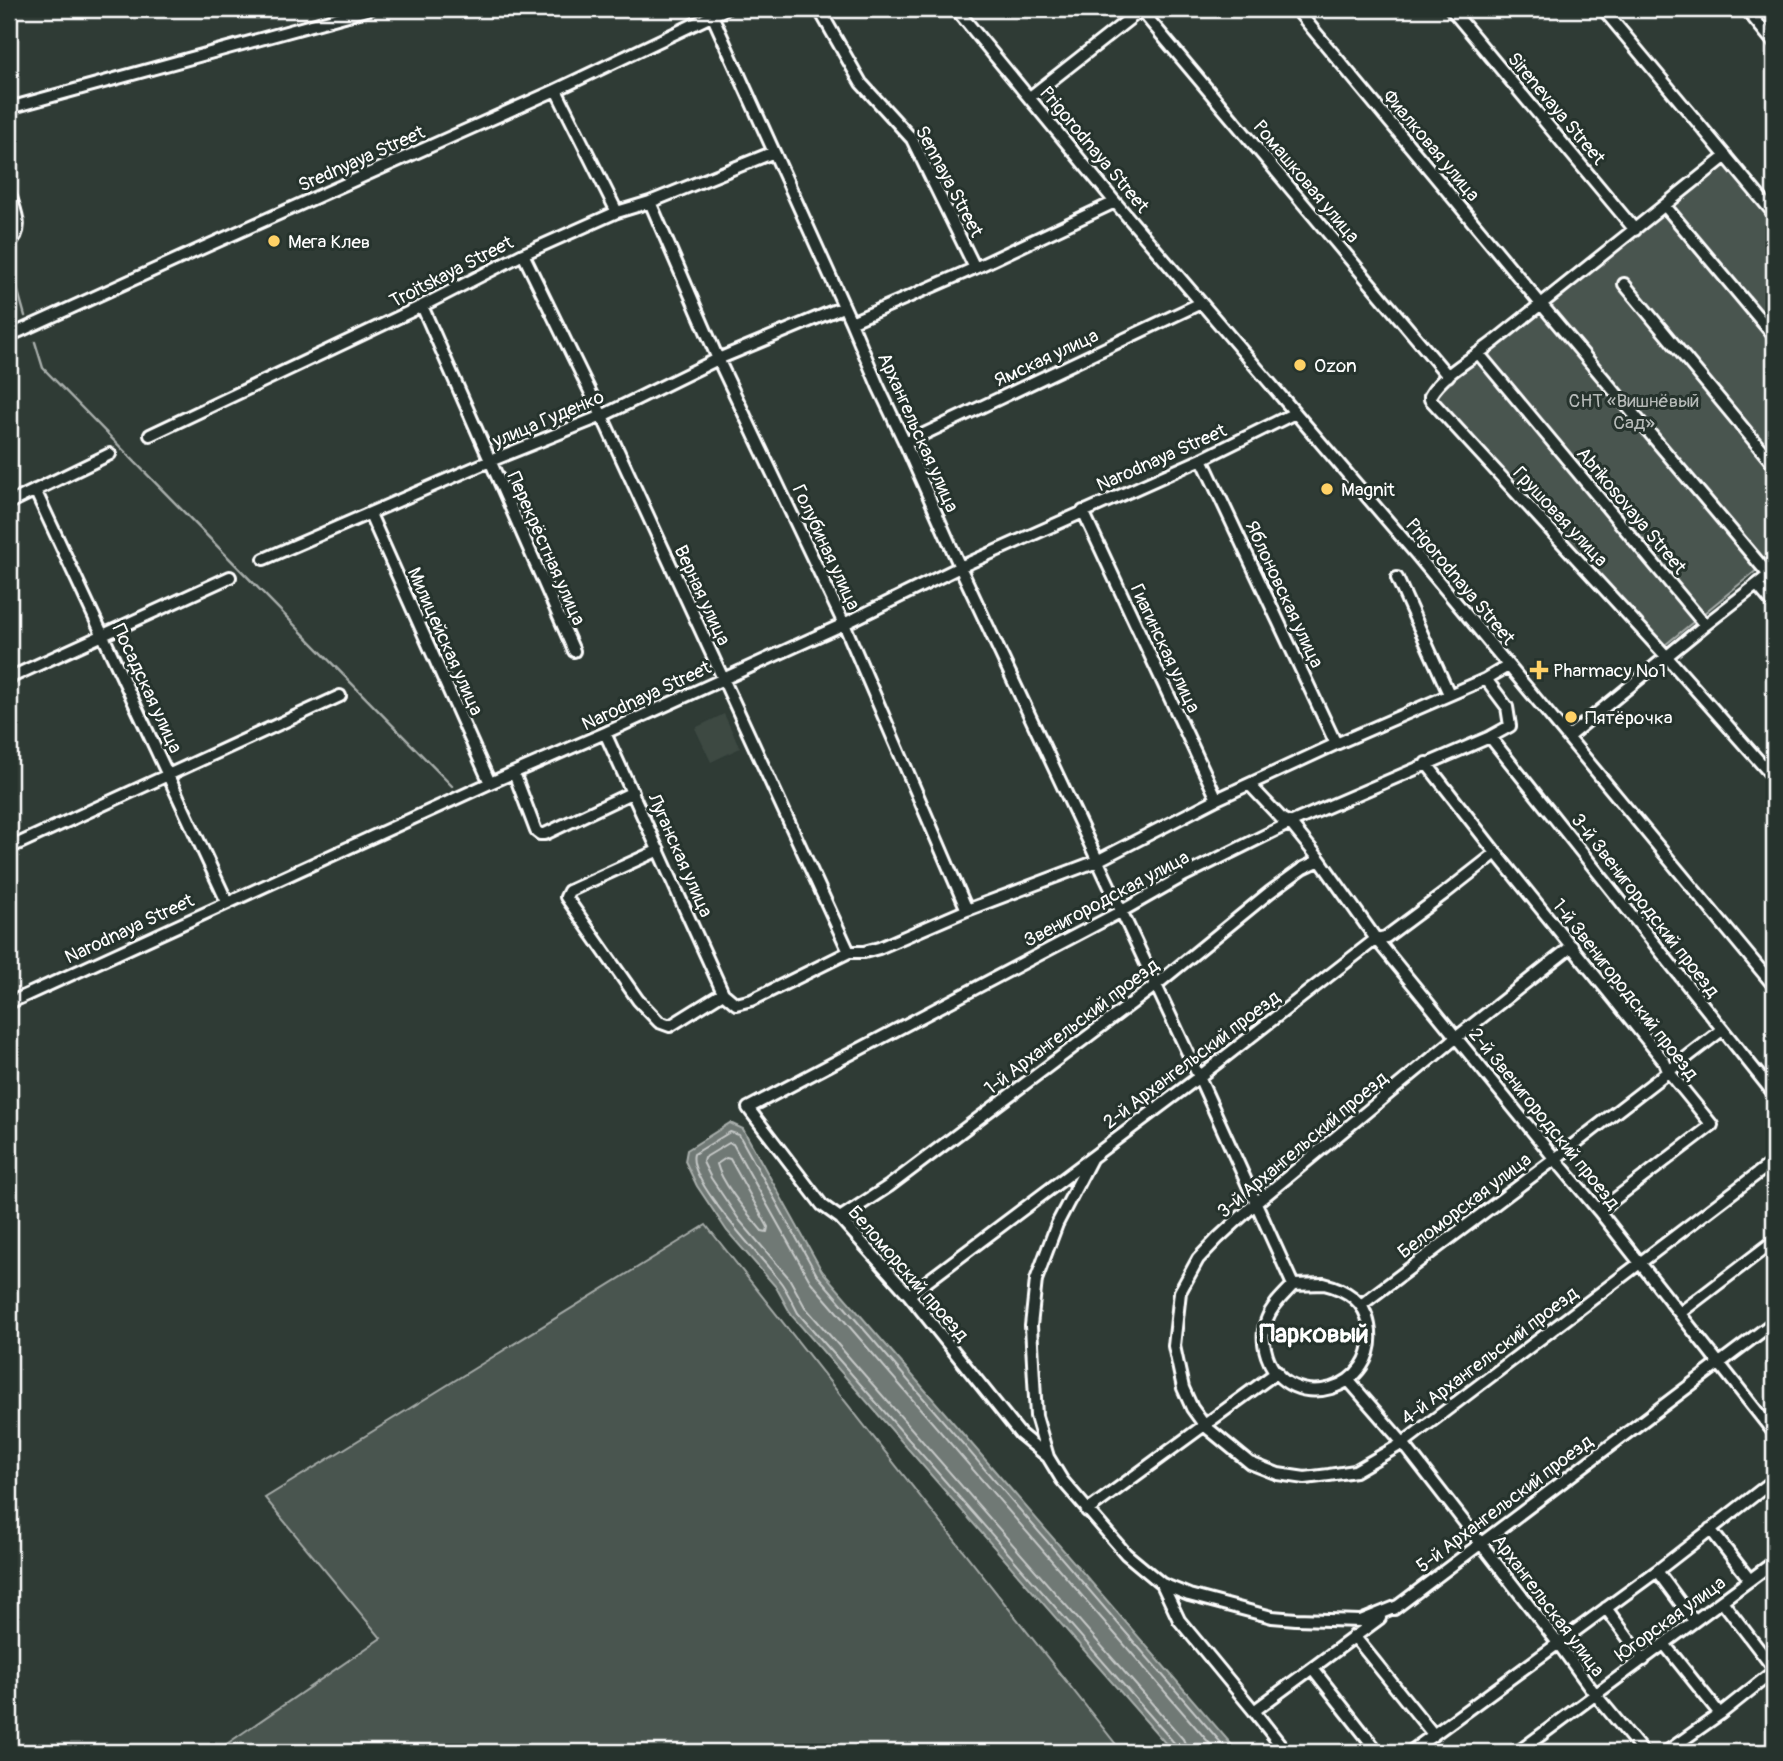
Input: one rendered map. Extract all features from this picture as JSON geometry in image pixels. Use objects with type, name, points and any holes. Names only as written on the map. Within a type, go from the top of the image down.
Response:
[{"type":"street","points":[[9,108],[370,9]]},
{"type":"street","name":"Srednyaya Street","points":[[9,336],[556,90],[726,9]]},
{"type":"street","name":"Sennaya Street","points":[[820,9],[861,83],[912,139],[975,268]]},
{"type":"street","name":"Prigorodnaya Street","points":[[956,9],[1115,202],[1416,554],[1774,985]]},
{"type":"street","points":[[1030,97],[1141,9]]},
{"type":"street","name":"Ромашковая улица","points":[[1141,9],[1448,376]]},
{"type":"street","name":"Фиалковая улица","points":[[1296,9],[1541,304],[1772,573]]},
{"type":"street","name":"Sirenevaya Street","points":[[1451,9],[1635,230]]},
{"type":"street","points":[[1603,9],[1774,214]]},
{"type":"street","points":[[1746,9],[1774,43]]},
{"type":"street","name":"Архангельская улица","points":[[712,15],[960,568],[1120,912]]},
{"type":"street","points":[[556,90],[617,212]]},
{"type":"street","name":"Troitskaya Street","points":[[150,435],[422,306],[523,254],[617,212],[650,202],[774,152]]},
{"type":"street","points":[[1448,376],[1726,156]]},
{"type":"street","points":[[9,191],[19,230],[16,238],[9,243]]},
{"type":"street","name":"Голубиная улица","points":[[650,202],[718,359],[844,624],[967,910]]},
{"type":"street","points":[[851,322],[975,268],[1115,202]]},
{"type":"street","points":[[1665,205],[1774,336]]},
{"type":"street","name":"Верная улица","points":[[523,254],[602,416],[849,952]]},
{"type":"street","points":[[1624,284],[1774,465]]},
{"type":"street","name":"Ямская улица","points":[[905,443],[1201,303]]},
{"type":"street","name":"Перекрёстная улица","points":[[422,306],[574,651]]},
{"type":"street","name":"улица Гуденко","points":[[264,559],[490,461],[602,416],[718,359],[843,307]]},
{"type":"street","name":"Abrikosovaya Street","points":[[1479,354],[1705,625]]},
{"type":"street","name":"Грушовая улица","points":[[1448,376],[1430,394],[1430,399],[1774,778]]},
{"type":"street","name":"Narodnaya Street","points":[[9,1003],[844,624],[960,568],[1202,459],[1295,413]]},
{"type":"street","points":[[9,503],[110,454]]},
{"type":"street","name":"Яблоновская улица","points":[[1202,459],[1336,744]]},
{"type":"street","name":"Посадская улица","points":[[35,490],[227,902]]},
{"type":"street","name":"Гиагинская улица","points":[[1083,512],[1217,799]]},
{"type":"street","name":"Милицейская улица","points":[[370,514],[490,783]]},
{"type":"street","points":[[1568,737],[1772,573]]},
{"type":"street","points":[[9,678],[230,577]]},
{"type":"street","points":[[1397,578],[1449,694]]},
{"type":"street","points":[[1757,585],[1774,605]]},
{"type":"street","name":"Звенигородская улица","points":[[723,993],[736,1004],[752,1000],[849,952],[879,948],[967,910],[1097,862],[1217,799],[1508,666]]},
{"type":"street","points":[[1486,678],[1507,706],[1510,726],[1490,737]]},
{"type":"street","points":[[9,848],[340,696]]},
{"type":"street","name":"Луганская улица","points":[[606,733],[723,993]]},
{"type":"street","name":"Звенигородская улица","points":[[748,1108],[1185,875],[1290,823],[1490,737]]},
{"type":"street","name":"3-й Звенигородский проезд","points":[[1490,737],[1774,1094]]},
{"type":"street","name":"1-й Звенигородский проезд","points":[[1426,763],[1712,1125],[1599,1211]]},
{"type":"street","points":[[514,773],[536,831],[540,834],[633,792]]},
{"type":"street","name":"2-й Звенигородский проезд","points":[[1250,785],[1282,819],[1290,823],[1320,859],[1376,939],[1599,1211],[1774,1433]]},
{"type":"street","points":[[659,850],[569,891],[566,897],[638,1000],[659,1022],[670,1026],[723,993]]},
{"type":"street","name":"2-й Архангельский проезд","points":[[909,1295],[1199,1077],[1376,939],[1386,937],[1496,853]]},
{"type":"street","name":"1-й Архангельский проезд","points":[[841,1218],[889,1186],[1156,985],[1269,892],[1320,859]]},
{"type":"street","points":[[1120,912],[1293,1284]]},
{"type":"street","name":"3-й Архангельский проезд","points":[[1205,1426],[1192,1408],[1183,1388],[1174,1346],[1180,1292],[1198,1259],[1256,1203],[1572,946]]},
{"type":"street","name":"Беломорская улица","points":[[1360,1305],[1722,1030]]},
{"type":"street","name":"Беломорский проезд","points":[[748,1108],[822,1205],[841,1218],[909,1295],[1020,1434],[1048,1457]]},
{"type":"street","name":"Беломорский проезд","points":[[1093,1156],[1057,1224],[1036,1280],[1031,1325],[1037,1416],[1048,1457],[1062,1480],[1126,1554],[1162,1584],[1189,1595],[1284,1618],[1361,1621],[1398,1606]]},
{"type":"street","name":"4-й Архангельский проезд","points":[[1205,1426],[1250,1463],[1278,1474],[1305,1478],[1355,1471],[1403,1443],[1774,1161]]},
{"type":"street","points":[[1680,1313],[1774,1241]]},
{"type":"street","points":[[1293,1284],[1338,1287],[1350,1294],[1360,1305],[1368,1320],[1371,1337],[1369,1354],[1361,1369],[1349,1381],[1325,1391],[1311,1391],[1298,1387],[1277,1373],[1264,1347],[1264,1332],[1267,1318],[1274,1306],[1293,1284]]},
{"type":"street","name":"5-й Архангельский проезд","points":[[1254,1711],[1398,1606],[1774,1322]]},
{"type":"street","points":[[1087,1511],[1277,1373]]},
{"type":"street","name":"Архангельская улица","points":[[1349,1381],[1403,1443],[1595,1694],[1643,1752]]},
{"type":"street","points":[[1410,1752],[1657,1571],[1774,1480]]},
{"type":"street","points":[[1710,1529],[1750,1580]]},
{"type":"street","name":"Югорская улица","points":[[1518,1752],[1774,1562]]},
{"type":"street","points":[[1657,1571],[1694,1621]]},
{"type":"street","name":"Беломорский проезд","points":[[1162,1584],[1179,1619],[1286,1752]]},
{"type":"street","points":[[1666,1752],[1720,1714],[1774,1670],[1722,1601]]},
{"type":"street","points":[[1606,1608],[1644,1660]]},
{"type":"street","points":[[1354,1636],[1433,1734]]},
{"type":"street","points":[[1665,1645],[1720,1714]]},
{"type":"street","points":[[1313,1669],[1378,1752]]},
{"type":"shaded area","points":[[724,714],[740,748],[711,762],[695,728]]},
{"type":"green space","name":"СНТ «Вишнёвый Cад»","points":[[1726,156],[1774,214],[1774,556],[1660,649],[1430,394]]},
{"type":"green space","points":[[706,1225],[1122,1752],[215,1752],[381,1638],[265,1498]]},
{"type":"water","points":[[730,1123],[743,1129],[822,1271],[1238,1752],[1173,1752],[792,1316],[776,1287],[727,1231],[697,1186],[685,1161],[687,1150]]},
{"type":"waterway","points":[[10,263],[25,316]]},
{"type":"waterway","points":[[35,342],[43,368],[452,786]]},
{"type":"place","name":"Мега Клев","points":[[274,241]]},
{"type":"place","name":"Ozon","points":[[1300,365]]},
{"type":"place","name":"Magnit","points":[[1327,489]]},
{"type":"place","name":"Pharmacy №1","points":[[1539,670]]},
{"type":"place","name":"Пятёрочка","points":[[1571,717]]},
{"type":"district","name":"Парковый","points":[[1314,1333]]}]
